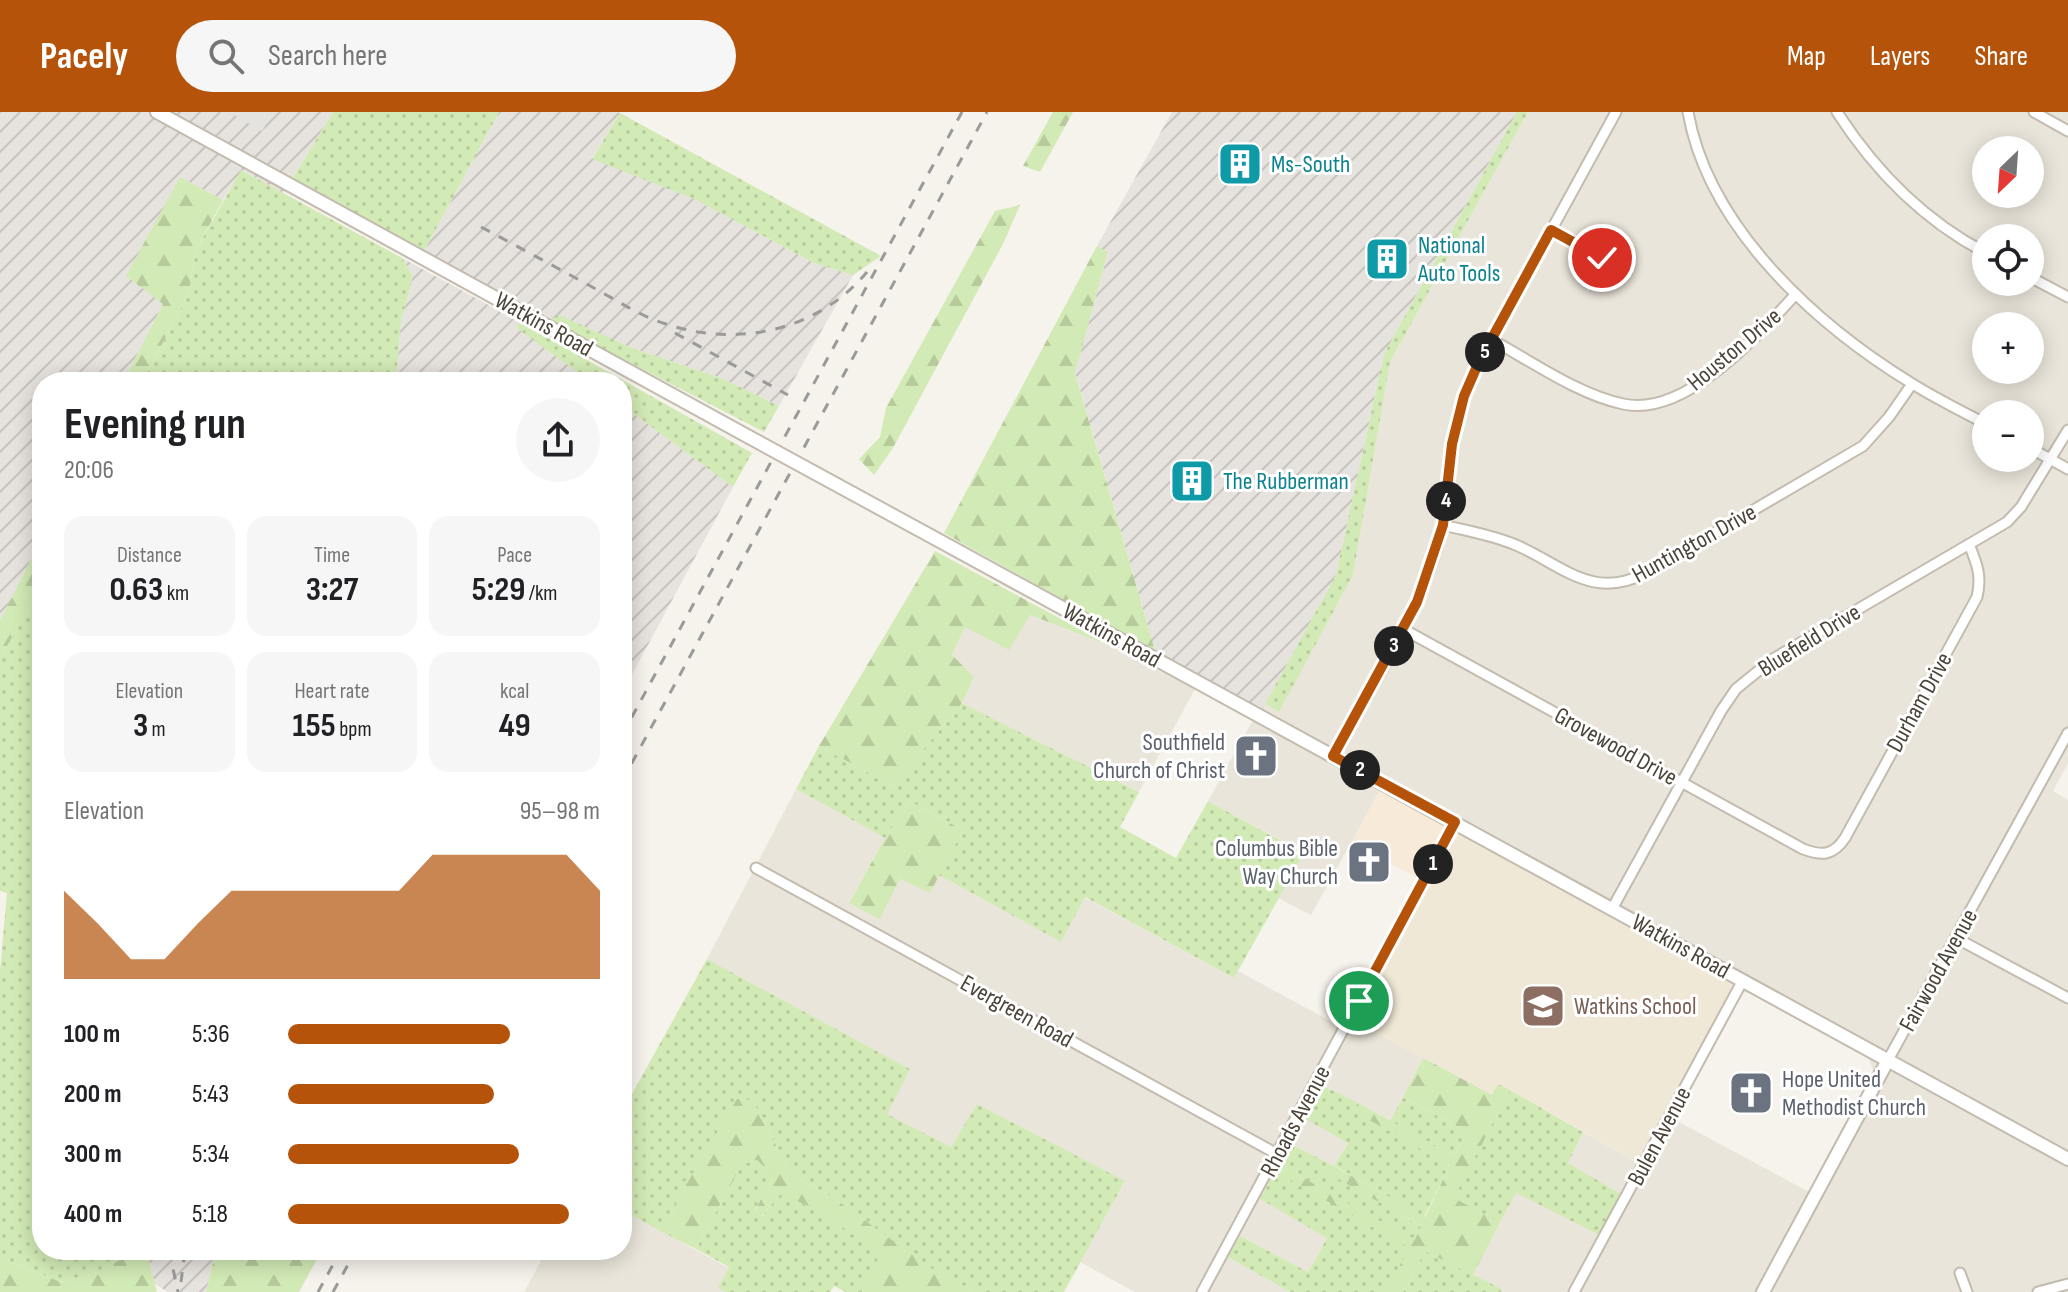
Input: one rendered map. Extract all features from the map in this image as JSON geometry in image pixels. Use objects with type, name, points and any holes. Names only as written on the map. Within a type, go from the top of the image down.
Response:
[{"type":"street","name":"Watkins Road","points":[[157,112],[631,372]]},
{"type":"street","points":[[1333,756],[1403,629],[1427,578],[1443,525],[1452,444],[1460,411],[1478,364],[1616,112]]},
{"type":"street","points":[[1688,112],[1703,169],[1716,196],[1751,246],[1796,294],[1873,358],[1912,384],[1972,416]]},
{"type":"street","points":[[1837,112],[1873,162],[1904,194],[1945,228],[1972,244]]},
{"type":"street","points":[[2034,112],[2068,131]]},
{"type":"street","points":[[1551,230],[1602,258]]},
{"type":"street","points":[[2044,284],[2068,297]]},
{"type":"street","name":"Houston Drive","points":[[1492,340],[1600,397],[1640,406],[1686,392],[1740,350],[1796,294]]},
{"type":"street","name":"Watkins Road","points":[[632,373],[2068,1159]]},
{"type":"street","name":"Huntington Drive","points":[[1443,525],[1489,535],[1518,546],[1589,582],[1623,583],[1644,574],[1863,446],[1889,417],[1912,384]]},
{"type":"street","name":"Bluefield Drive","points":[[1612,909],[1736,689],[1756,672],[2014,516],[2052,460],[2068,430]]},
{"type":"street","points":[[2044,456],[2068,469]]},
{"type":"street","name":"Durham Drive","points":[[1831,853],[1845,838],[1977,597],[1981,583],[1979,569],[1969,544]]},
{"type":"street","name":"Grovewood Drive","points":[[1403,629],[1803,849],[1817,854],[1831,853]]},
{"type":"street","name":"Fairwood Avenue","points":[[1763,1292],[2068,733]]},
{"type":"street","name":"Rhoads Avenue","points":[[1202,1292],[1455,822]]},
{"type":"street","name":"Evergreen Road","points":[[756,868],[1277,1154]]},
{"type":"street","points":[[1956,938],[2068,998]]},
{"type":"street","name":"Bulen Avenue","points":[[1574,1292],[1743,980]]},
{"type":"street","points":[[1960,1273],[1967,1292]]},
{"type":"street","points":[[2038,1292],[2068,1284]]},
{"type":"shaded area","points":[[0,112],[333,112],[283,193],[242,170],[223,200],[180,177],[163,304],[128,372],[32,372],[32,558],[0,620]]},
{"type":"shaded area","points":[[229,112],[273,112],[262,131]]},
{"type":"shaded area","points":[[499,112],[618,112],[592,158],[694,199],[814,263],[853,275],[779,406],[721,378],[632,348],[559,316],[549,321],[424,251]]},
{"type":"shaded area","points":[[1172,112],[1517,112],[1384,354],[1336,575],[1262,710],[1155,651],[1075,372],[1108,253],[1097,246]]},
{"type":"shaded area","points":[[1528,112],[2068,112],[2068,763],[2053,791],[2068,800],[2068,1292],[1501,1292],[1502,1289],[1473,1275],[1516,1193],[1599,1235],[1621,1195],[1568,1163],[1583,1132],[1639,1163],[1666,1115],[1811,1193],[1875,1075],[1868,1057],[1751,993],[1733,991],[1731,980],[1380,790],[1311,915],[1278,898],[1304,852],[1208,801],[1265,704],[1279,711],[1353,575],[1390,362]]},
{"type":"shaded area","points":[[402,258],[518,321],[519,329],[577,372],[397,372],[401,321],[412,274]]},
{"type":"shaded area","points":[[632,412],[733,487],[632,674]]},
{"type":"shaded area","points":[[1030,615],[1113,647],[1195,689],[1139,792],[962,703],[974,677],[952,655],[965,627]]},
{"type":"shaded area","points":[[796,789],[885,838],[849,902],[880,918],[900,879],[930,893],[939,875],[1061,942],[1084,897],[1234,978],[1238,971],[1347,1030],[1353,1021],[1423,1058],[1390,1121],[1323,1085],[1348,1142],[1334,1166],[1288,1143],[1260,1199],[1327,1237],[1308,1272],[1240,1236],[1228,1257],[1290,1292],[1135,1292],[1080,1262],[1125,1182],[977,1104],[951,1147],[886,1114],[910,1069],[707,959]]},
{"type":"shaded area","points":[[1380,790],[1465,836],[1452,842],[1429,884],[1351,843]]},
{"type":"shaded area","name":"Watkins School","points":[[1465,836],[1731,980],[1733,991],[1639,1163],[1510,1090],[1498,1085],[1492,1096],[1353,1021],[1452,842]]},
{"type":"shaded area","points":[[632,1215],[729,1268],[718,1288],[726,1292],[524,1292],[542,1260],[632,1260]]},
{"type":"shaded area","points":[[149,1260],[214,1260],[206,1292],[168,1292],[155,1284]]},
{"type":"green space","points":[[333,112],[499,112],[424,251],[292,179]]},
{"type":"green space","points":[[1053,112],[1073,112],[1040,172],[1023,166]]},
{"type":"green space","points":[[1517,112],[1528,112],[1390,362],[1353,575],[1279,712],[1265,704],[1336,575],[1384,354]]},
{"type":"green space","points":[[620,113],[881,256],[853,275],[814,263],[694,199],[592,159]]},
{"type":"green space","points":[[241,170],[402,258],[412,274],[401,321],[397,372],[147,372],[189,293],[195,252]]},
{"type":"green space","points":[[180,177],[223,200],[195,252],[189,293],[147,372],[128,372],[163,304],[126,276]]},
{"type":"green space","points":[[1020,205],[1004,242],[893,448],[874,475],[859,459],[880,437],[886,408],[995,211]]},
{"type":"green space","points":[[1097,246],[1108,252],[1075,373],[1155,651],[944,533]]},
{"type":"green space","points":[[559,315],[632,348],[721,378],[779,406],[764,432],[549,321]]},
{"type":"green space","points":[[518,321],[608,372],[577,372],[518,329]]},
{"type":"green space","points":[[632,385],[752,453],[733,487],[632,412]]},
{"type":"green space","points":[[935,551],[1113,647],[1030,615],[1009,650],[965,627],[952,655],[974,677],[962,703],[893,786],[819,746]]},
{"type":"green space","points":[[32,558],[32,604],[0,658],[0,620]]},
{"type":"green space","points":[[32,604],[32,1260],[120,1260],[91,1275],[61,1282],[0,1258],[0,971],[7,893],[0,891],[0,658]]},
{"type":"green space","points":[[962,703],[1139,792],[1120,827],[1176,858],[1208,801],[1304,853],[1234,978],[1085,897],[1061,942],[939,875],[963,830],[909,801],[885,838],[796,789],[819,746],[893,786]]},
{"type":"green space","points":[[909,801],[963,830],[930,893],[900,879],[880,919],[849,903]]},
{"type":"green space","points":[[707,959],[910,1069],[887,1114],[951,1147],[977,1104],[1125,1181],[1064,1292],[975,1292],[931,1269],[835,1199],[791,1174],[752,1100],[737,1100],[680,1195],[664,1233],[632,1215],[632,1094]]},
{"type":"green space","points":[[1423,1058],[1492,1095],[1498,1084],[1510,1090],[1454,1198],[1500,1223],[1473,1275],[1425,1251],[1403,1292],[1386,1292],[1409,1248],[1278,1173],[1282,1166],[1414,1240],[1421,1226],[1328,1173],[1334,1166],[1425,1217],[1450,1165],[1353,1111],[1358,1103],[1454,1156],[1467,1132],[1403,1097]]},
{"type":"green space","points":[[1322,1085],[1358,1103],[1354,1111],[1450,1165],[1424,1217],[1335,1166],[1329,1172],[1422,1227],[1414,1241],[1282,1166],[1279,1172],[1410,1248],[1386,1292],[1290,1292],[1228,1257],[1240,1236],[1308,1272],[1327,1238],[1260,1199],[1289,1143],[1334,1166],[1348,1143],[1304,1118]]},
{"type":"green space","points":[[1510,1090],[1583,1132],[1568,1163],[1621,1194],[1599,1235],[1516,1193],[1500,1223],[1453,1198]]},
{"type":"green space","points":[[1403,1097],[1467,1132],[1454,1156],[1390,1121]]},
{"type":"green space","points":[[737,1099],[752,1100],[791,1174],[835,1199],[931,1268],[975,1292],[863,1292],[880,1254],[822,1212],[781,1194],[761,1216],[754,1213],[773,1175],[757,1160],[742,1164],[696,1249],[664,1233],[680,1195]]},
{"type":"green space","points":[[757,1160],[774,1174],[754,1212],[762,1216],[781,1193],[822,1212],[881,1254],[863,1292],[846,1292],[834,1286],[830,1292],[726,1292],[718,1288],[729,1267],[696,1249],[742,1164]]},
{"type":"green space","points":[[1425,1251],[1502,1289],[1501,1292],[1403,1292]]},
{"type":"green space","points":[[0,1258],[61,1282],[91,1275],[120,1260],[149,1260],[157,1292],[0,1292]]},
{"type":"green space","points":[[214,1260],[317,1260],[299,1292],[206,1292]]},
{"type":"railway","points":[[632,717],[962,112]]},
{"type":"railway","points":[[632,763],[987,112]]},
{"type":"railway","points":[[481,227],[647,317],[693,331],[748,334],[801,321],[847,292],[867,272]]},
{"type":"railway","points":[[675,333],[788,395]]},
{"type":"railway","points":[[171,1260],[178,1292]]},
{"type":"railway","points":[[181,1282],[184,1260]]},
{"type":"railway","points":[[318,1292],[336,1260]]},
{"type":"railway","points":[[333,1292],[351,1260]]},
{"type":"place","name":"Ms-South","points":[[1240,164]]},
{"type":"place","name":"National Auto Tools","points":[[1387,259]]},
{"type":"place","name":"The Rubberman","points":[[1192,481]]},
{"type":"place","name":"Southfield Church of Christ","points":[[1256,756]]},
{"type":"place","name":"Columbus Bible Way Church","points":[[1369,862]]},
{"type":"place","name":"Watkins School","points":[[1543,1006]]},
{"type":"place","name":"Hope United Methodist Church","points":[[1751,1093]]},
{"type":"route","points":[[1359,1001],[1455,822],[1333,756],[1403,629],[1427,578],[1443,525],[1456,426],[1464,396],[1478,364],[1551,230],[1602,258]]}]
